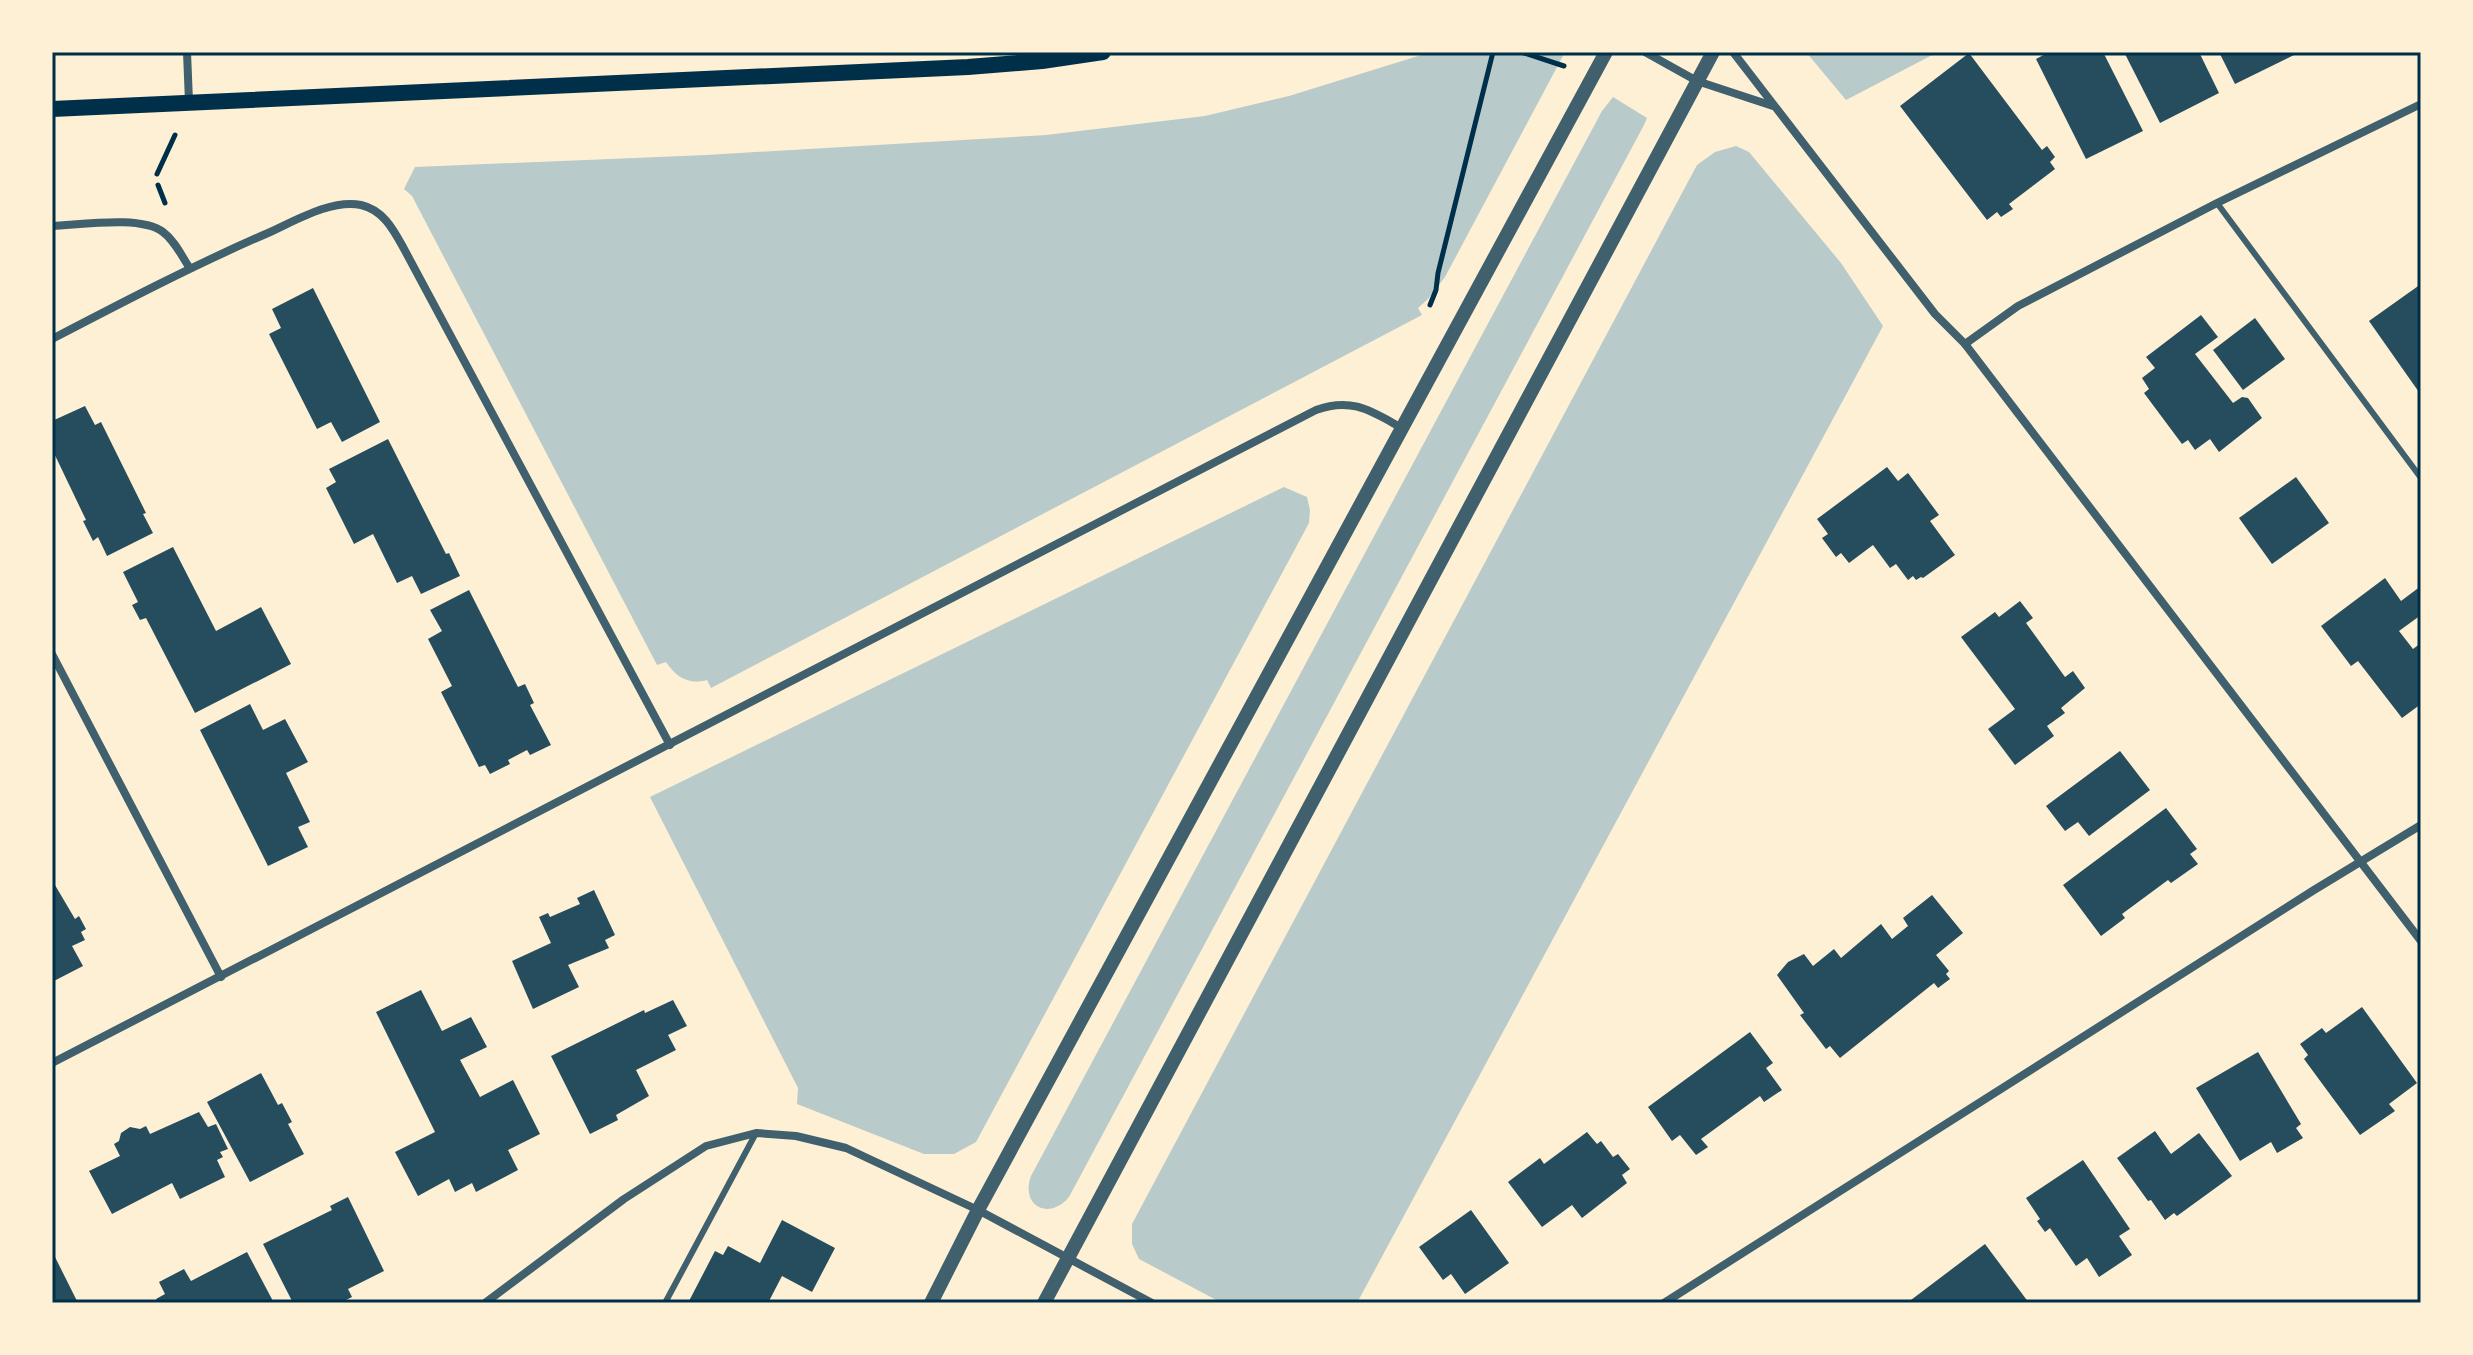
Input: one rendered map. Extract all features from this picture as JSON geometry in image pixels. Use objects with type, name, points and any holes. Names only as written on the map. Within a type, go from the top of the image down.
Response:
[{"type":"main road","points":[[52,109],[968,67],[1103,52]]},
{"type":"street","points":[[187,52],[189,103]]},
{"type":"street","points":[[931,1303],[978,1210],[1606,52]]},
{"type":"street","points":[[1645,52],[1697,81],[1774,106]]},
{"type":"street","points":[[1044,1303],[1713,52]]},
{"type":"street","points":[[1733,52],[1935,314],[1965,344],[2421,941]]},
{"type":"street","points":[[1965,344],[2018,306],[2217,203],[2421,104]]},
{"type":"street","points":[[52,339],[189,267],[328,208],[358,204],[372,208],[389,224],[403,247],[670,745]]},
{"type":"street","points":[[52,226],[146,224],[168,237],[189,267]]},
{"type":"street","points":[[52,1063],[1316,410],[1339,403],[1350,404],[1402,428]]},
{"type":"street","points":[[52,654],[221,977]]},
{"type":"street","points":[[1664,1303],[2421,825]]},
{"type":"street","points":[[485,1303],[624,1199],[706,1146],[756,1133],[796,1136],[846,1148],[978,1210],[1152,1303]]},
{"type":"lane","points":[[2217,203],[2421,478]]},
{"type":"lane","points":[[665,1303],[756,1133]]},
{"type":"path","points":[[1430,305],[1493,52]]},
{"type":"path","points":[[1521,52],[1564,66]]},
{"type":"path","points":[[157,174],[189,103]]},
{"type":"shaded area","points":[[1431,52],[1565,52],[1445,277],[1418,308],[1422,315],[711,688],[707,680],[683,678],[666,662],[657,665],[412,196],[404,189],[415,167],[706,155],[1046,135],[1205,116],[1289,96]]},
{"type":"shaded area","points":[[1806,52],[1938,52],[1846,100]]},
{"type":"shaded area","points":[[1613,97],[1647,118],[1644,125],[1069,1197],[1053,1208],[1038,1207],[1029,1195],[1031,1176],[1602,111]]},
{"type":"shaded area","points":[[1736,146],[1749,152],[1841,263],[1883,326],[1357,1303],[1222,1303],[1139,1259],[1132,1244],[1132,1224],[1697,165],[1715,152]]},
{"type":"shaded area","points":[[1284,487],[1307,497],[1309,523],[976,1142],[954,1154],[924,1154],[797,1104],[798,1088],[650,797]]},
{"type":"building","points":[[2049,52],[2103,52],[2143,131],[2086,159],[2036,59]]},
{"type":"building","points":[[2124,52],[2199,52],[2219,93],[2160,123]]},
{"type":"building","points":[[2219,52],[2300,52],[2235,84]]},
{"type":"building","points":[[1969,53],[2042,150],[2047,146],[2055,157],[2050,162],[2055,169],[2009,204],[2013,209],[2001,217],[1997,212],[1987,220],[1900,106]]},
{"type":"building","points":[[2421,284],[2421,395],[2369,321]]},
{"type":"building","points":[[313,288],[380,422],[342,442],[331,422],[317,429],[269,334],[281,328],[272,309]]},
{"type":"building","points":[[2201,315],[2218,337],[2195,354],[2233,403],[2242,397],[2248,398],[2262,418],[2219,452],[2210,439],[2195,450],[2188,440],[2182,444],[2144,393],[2149,389],[2142,378],[2155,368],[2146,357]]},
{"type":"building","points":[[2255,318],[2285,359],[2243,390],[2213,350]]},
{"type":"building","points":[[85,406],[95,425],[101,422],[153,533],[107,556],[98,537],[93,541],[52,449],[52,421]]},
{"type":"building","points":[[388,439],[460,576],[421,594],[412,576],[397,583],[373,534],[354,544],[326,488],[336,482],[329,469]]},
{"type":"building","points":[[1887,467],[1898,481],[1908,473],[1939,515],[1930,521],[1955,555],[1923,578],[1916,580],[1913,576],[1908,580],[1896,564],[1890,568],[1873,545],[1849,563],[1841,553],[1836,557],[1822,538],[1828,534],[1817,519]]},
{"type":"building","points":[[2296,477],[2329,523],[2272,564],[2239,518]]},
{"type":"building","points":[[173,547],[216,631],[261,607],[291,664],[195,713],[146,618],[140,620],[132,605],[138,602],[123,572]]},
{"type":"building","points":[[2385,578],[2401,601],[2421,586],[2421,615],[2399,631],[2413,649],[2421,643],[2421,704],[2402,718],[2358,661],[2351,666],[2321,626]]},
{"type":"building","points":[[469,590],[518,687],[525,684],[534,703],[530,705],[551,745],[530,755],[527,750],[508,760],[510,764],[490,774],[485,765],[479,767],[441,692],[452,686],[428,639],[442,631],[430,610]]},
{"type":"building","points":[[2020,601],[2033,618],[2026,623],[2065,677],[2073,671],[2085,688],[2061,708],[2065,713],[2047,726],[2054,736],[2015,765],[1988,729],[2015,709],[1961,637],[1995,612],[1999,617]]},
{"type":"building","points":[[250,704],[263,730],[285,719],[308,762],[286,773],[310,822],[298,827],[308,847],[268,866],[200,730]]},
{"type":"building","points":[[2120,751],[2150,790],[2089,836],[2078,822],[2065,831],[2046,806]]},
{"type":"building","points":[[2166,808],[2197,849],[2190,854],[2198,864],[2171,883],[2168,880],[2122,914],[2125,918],[2101,936],[2063,885]]},
{"type":"building","points":[[52,880],[75,919],[79,916],[86,929],[81,932],[85,940],[72,946],[83,966],[52,982]]},
{"type":"building","points":[[594,890],[615,935],[605,940],[609,948],[568,965],[579,987],[533,1009],[512,961],[551,943],[539,917],[548,913],[550,917],[580,904],[577,898]]},
{"type":"building","points":[[1932,895],[1963,933],[1936,955],[1949,971],[1946,974],[1950,979],[1938,988],[1934,983],[1840,1058],[1830,1046],[1826,1049],[1800,1015],[1804,1013],[1777,975],[1788,962],[1804,954],[1813,966],[1834,949],[1841,958],[1881,924],[1892,939],[1908,926],[1903,918]]},
{"type":"building","points":[[421,990],[442,1031],[471,1017],[487,1047],[460,1060],[480,1097],[513,1080],[540,1134],[508,1150],[518,1170],[476,1192],[472,1183],[455,1192],[449,1179],[418,1196],[395,1152],[435,1132],[376,1012]]},
{"type":"building","points":[[673,1000],[687,1026],[668,1035],[676,1050],[636,1070],[649,1096],[616,1115],[618,1120],[590,1134],[551,1056],[644,1010],[645,1013]]},
{"type":"building","points":[[2362,1007],[2417,1083],[2389,1104],[2395,1111],[2360,1135],[2304,1059],[2308,1055],[2300,1044],[2322,1028],[2326,1033]]},
{"type":"building","points":[[1750,1032],[1773,1063],[1766,1068],[1782,1090],[1764,1102],[1760,1096],[1701,1139],[1708,1147],[1696,1155],[1680,1135],[1672,1141],[1648,1107]]},
{"type":"building","points":[[2258,1052],[2301,1124],[2296,1128],[2303,1138],[2277,1153],[2271,1142],[2240,1161],[2196,1088]]},
{"type":"building","points":[[261,1073],[278,1105],[282,1103],[292,1122],[288,1124],[304,1154],[250,1182],[207,1102]]},
{"type":"building","points":[[199,1112],[208,1127],[216,1124],[228,1149],[220,1152],[223,1157],[217,1160],[225,1177],[180,1199],[172,1183],[112,1214],[89,1171],[120,1156],[114,1144],[119,1141],[121,1133],[130,1127],[140,1129],[146,1126],[150,1134]]},
{"type":"building","points":[[2155,1131],[2171,1154],[2199,1133],[2232,1176],[2177,1216],[2174,1213],[2165,1220],[2117,1158]]},
{"type":"building","points":[[1587,1132],[1597,1144],[1601,1141],[1613,1157],[1618,1154],[1630,1169],[1622,1175],[1627,1183],[1582,1218],[1572,1205],[1542,1227],[1508,1182],[1540,1158],[1544,1164]]},
{"type":"building","points":[[2083,1160],[2130,1229],[2119,1236],[2132,1255],[2099,1277],[2087,1258],[2076,1266],[2050,1228],[2045,1232],[2026,1198]]},
{"type":"building","points":[[348,1197],[384,1271],[348,1289],[352,1297],[340,1303],[293,1303],[263,1244],[332,1210],[330,1206]]},
{"type":"building","points":[[1471,1210],[1509,1263],[1465,1294],[1451,1274],[1443,1280],[1419,1247]]},
{"type":"building","points":[[782,1220],[835,1248],[812,1292],[782,1276],[768,1303],[688,1303],[715,1251],[723,1255],[728,1246],[760,1263]]},
{"type":"building","points":[[1985,1244],[2029,1303],[1907,1303]]},
{"type":"building","points":[[52,1251],[78,1303],[52,1303]]},
{"type":"building","points":[[247,1252],[274,1303],[158,1303],[156,1299],[165,1294],[159,1282],[184,1269],[191,1281]]}]
